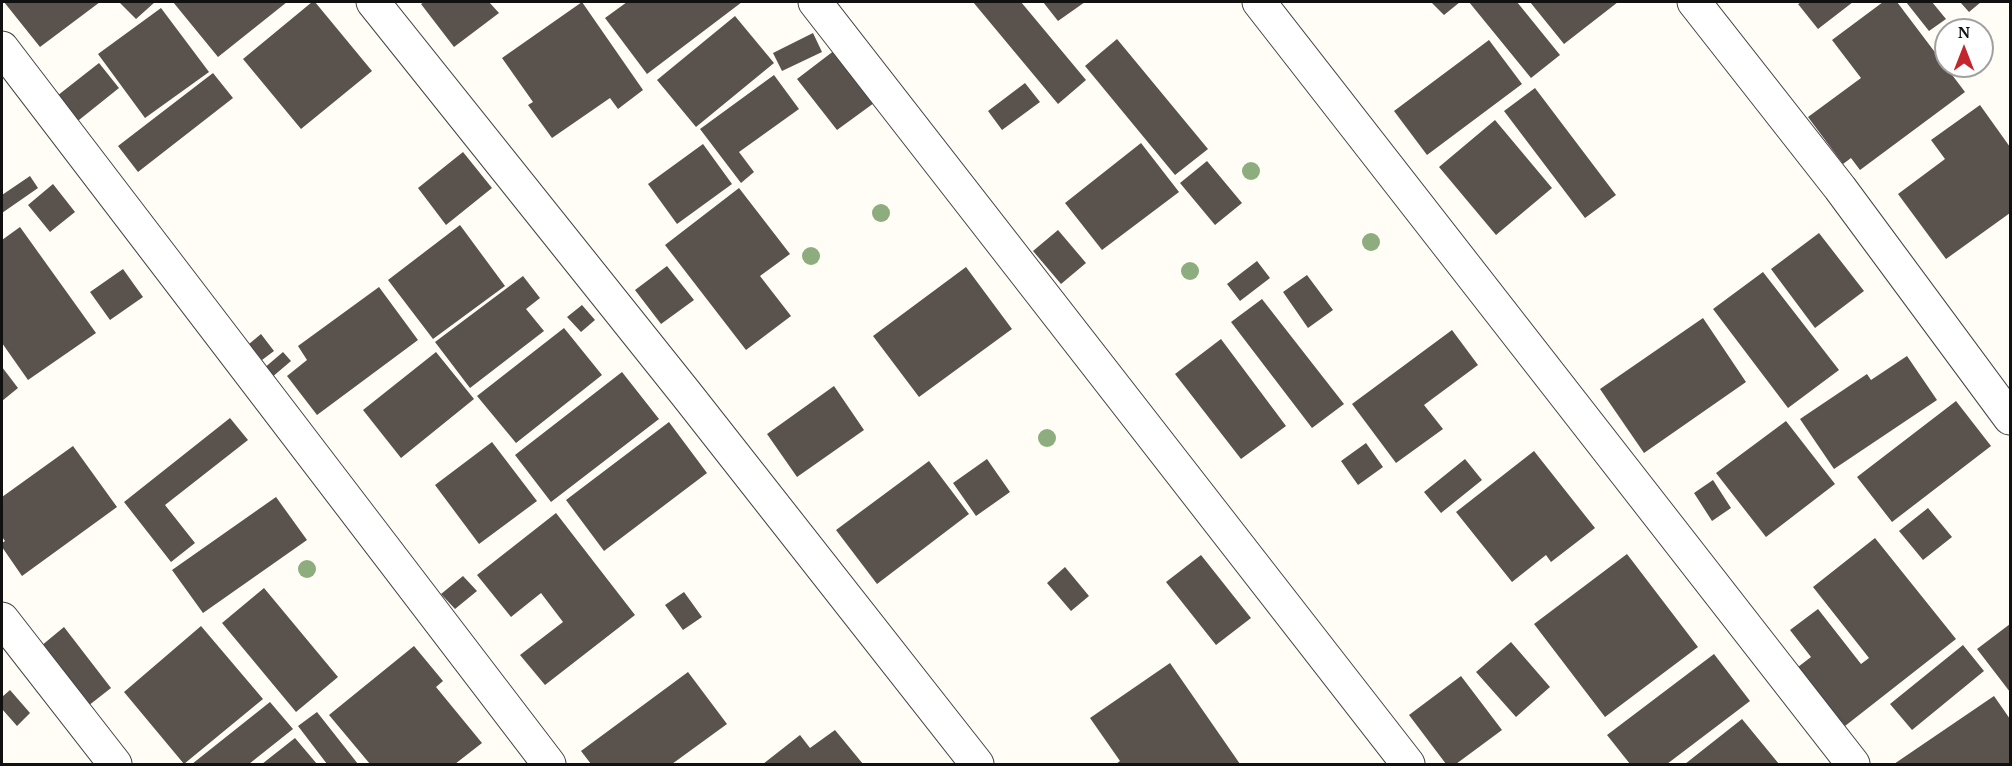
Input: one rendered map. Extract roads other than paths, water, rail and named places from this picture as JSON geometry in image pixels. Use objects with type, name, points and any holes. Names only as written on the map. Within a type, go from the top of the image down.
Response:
[{"type":"street","points":[[374,2],[680,386],[977,765]]},
{"type":"street","points":[[815,2],[1408,765]]},
{"type":"street","points":[[1259,2],[1853,765]]},
{"type":"street","points":[[1694,2],[1840,188],[2010,418]]},
{"type":"street","points":[[2,48],[549,765]]},
{"type":"street","points":[[2,619],[115,765]]}]
